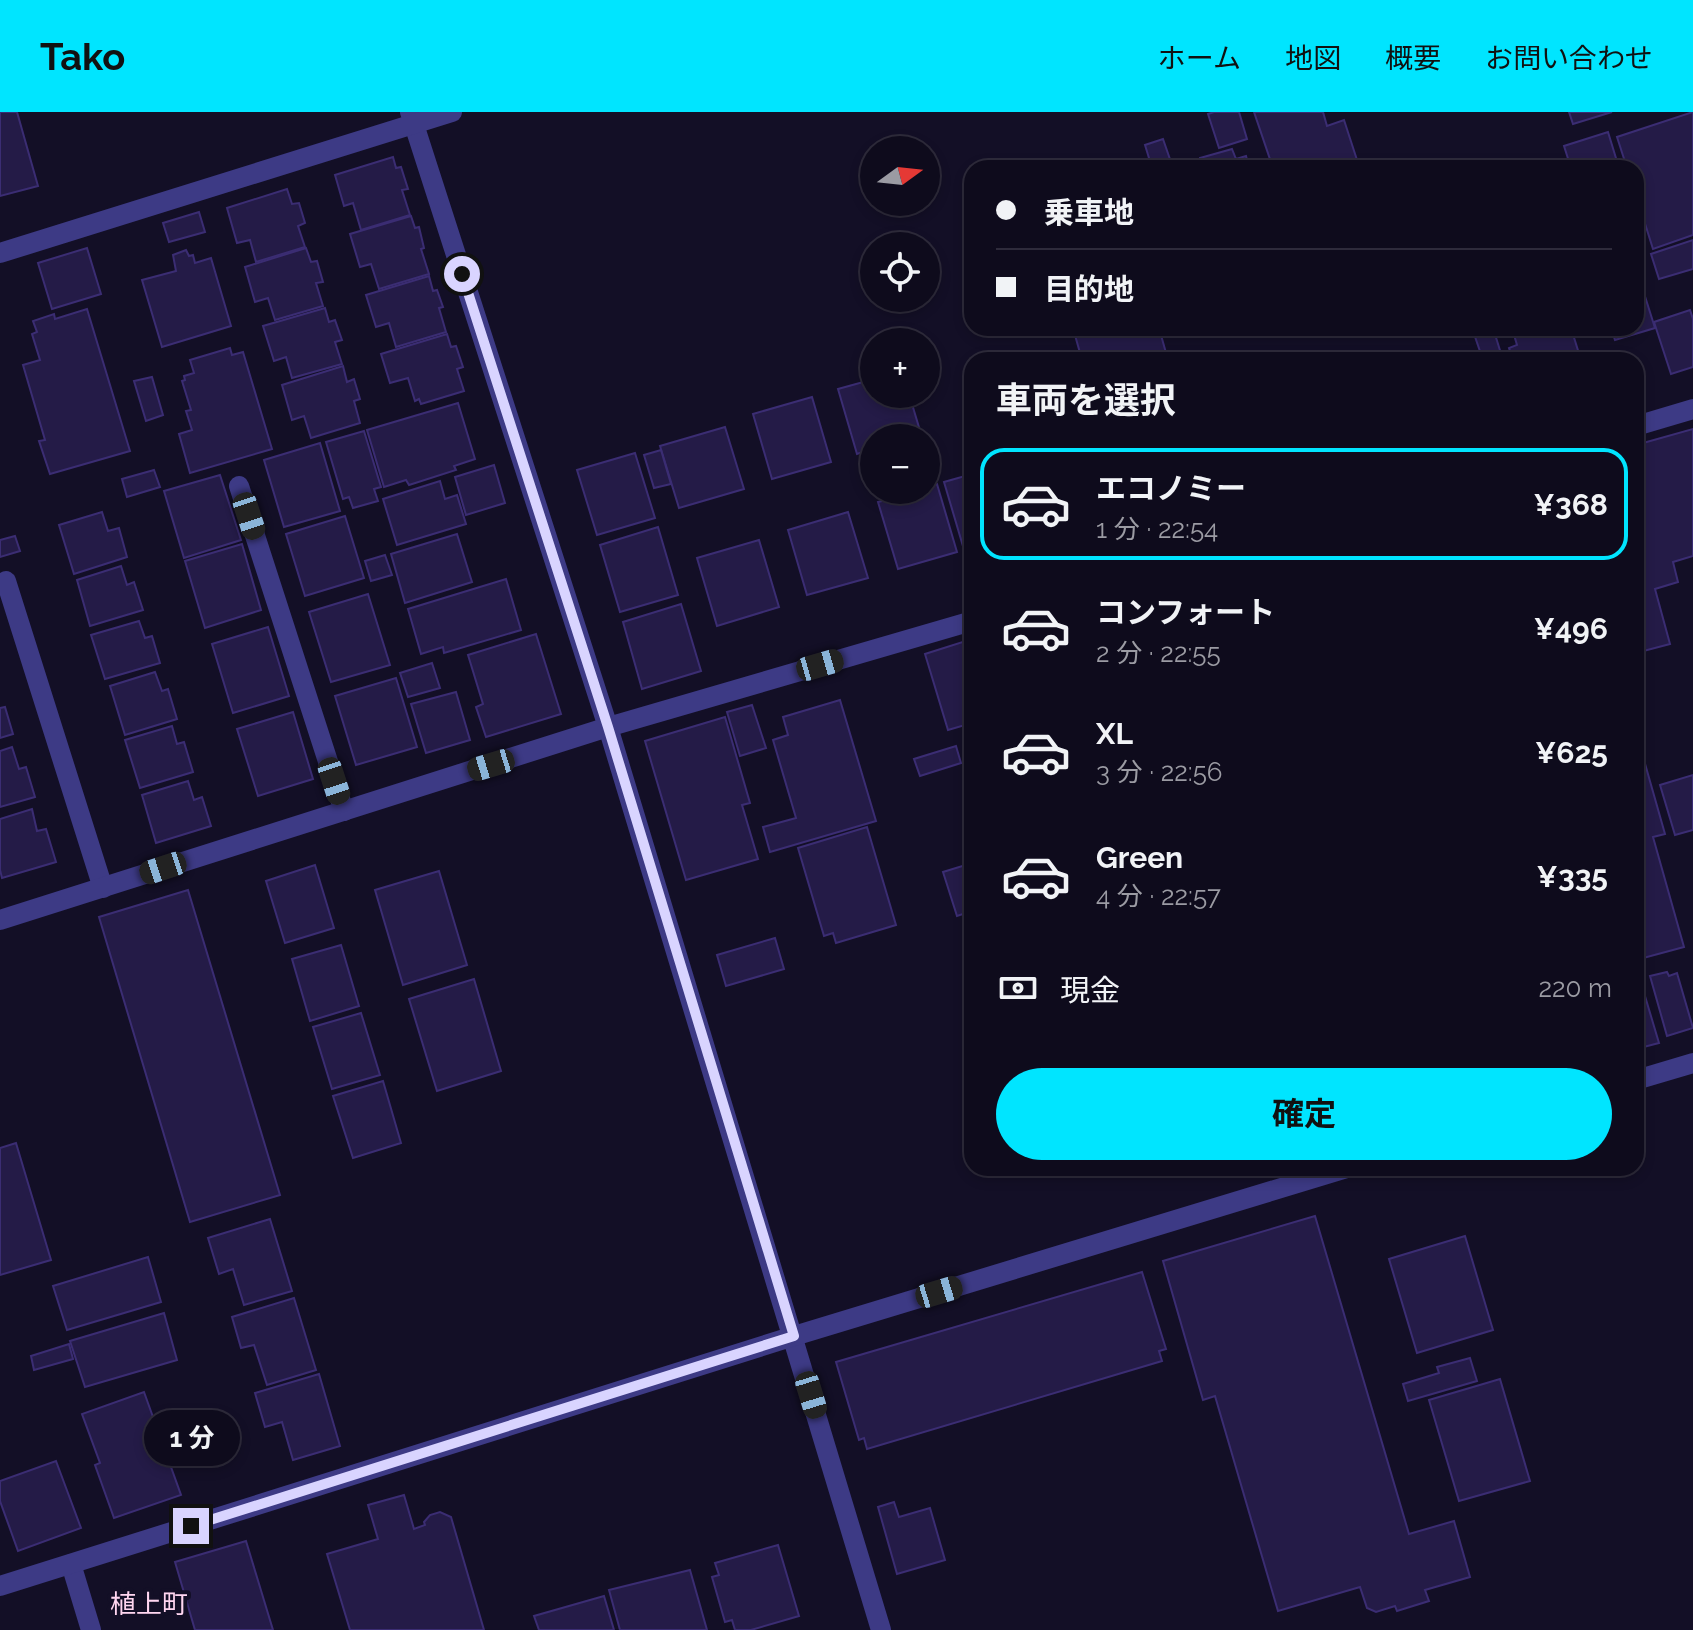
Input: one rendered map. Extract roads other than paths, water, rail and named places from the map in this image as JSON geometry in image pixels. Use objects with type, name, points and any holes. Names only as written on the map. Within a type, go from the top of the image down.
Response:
[{"type":"street","points":[[0,253],[412,118],[452,112]]},
{"type":"street","points":[[412,118],[608,727],[881,1630]]},
{"type":"street","points":[[1644,424],[1693,409]]},
{"type":"street","points":[[239,486],[344,811]]},
{"type":"street","points":[[6,581],[103,888]]},
{"type":"street","points":[[0,920],[608,727],[964,623]]},
{"type":"street","points":[[1644,1078],[1693,1063]]},
{"type":"street","points":[[0,1586],[794,1336],[1321,1176]]},
{"type":"street","points":[[71,1564],[91,1630]]},
{"type":"district","name":"植上町","points":[[149,1604]]}]
